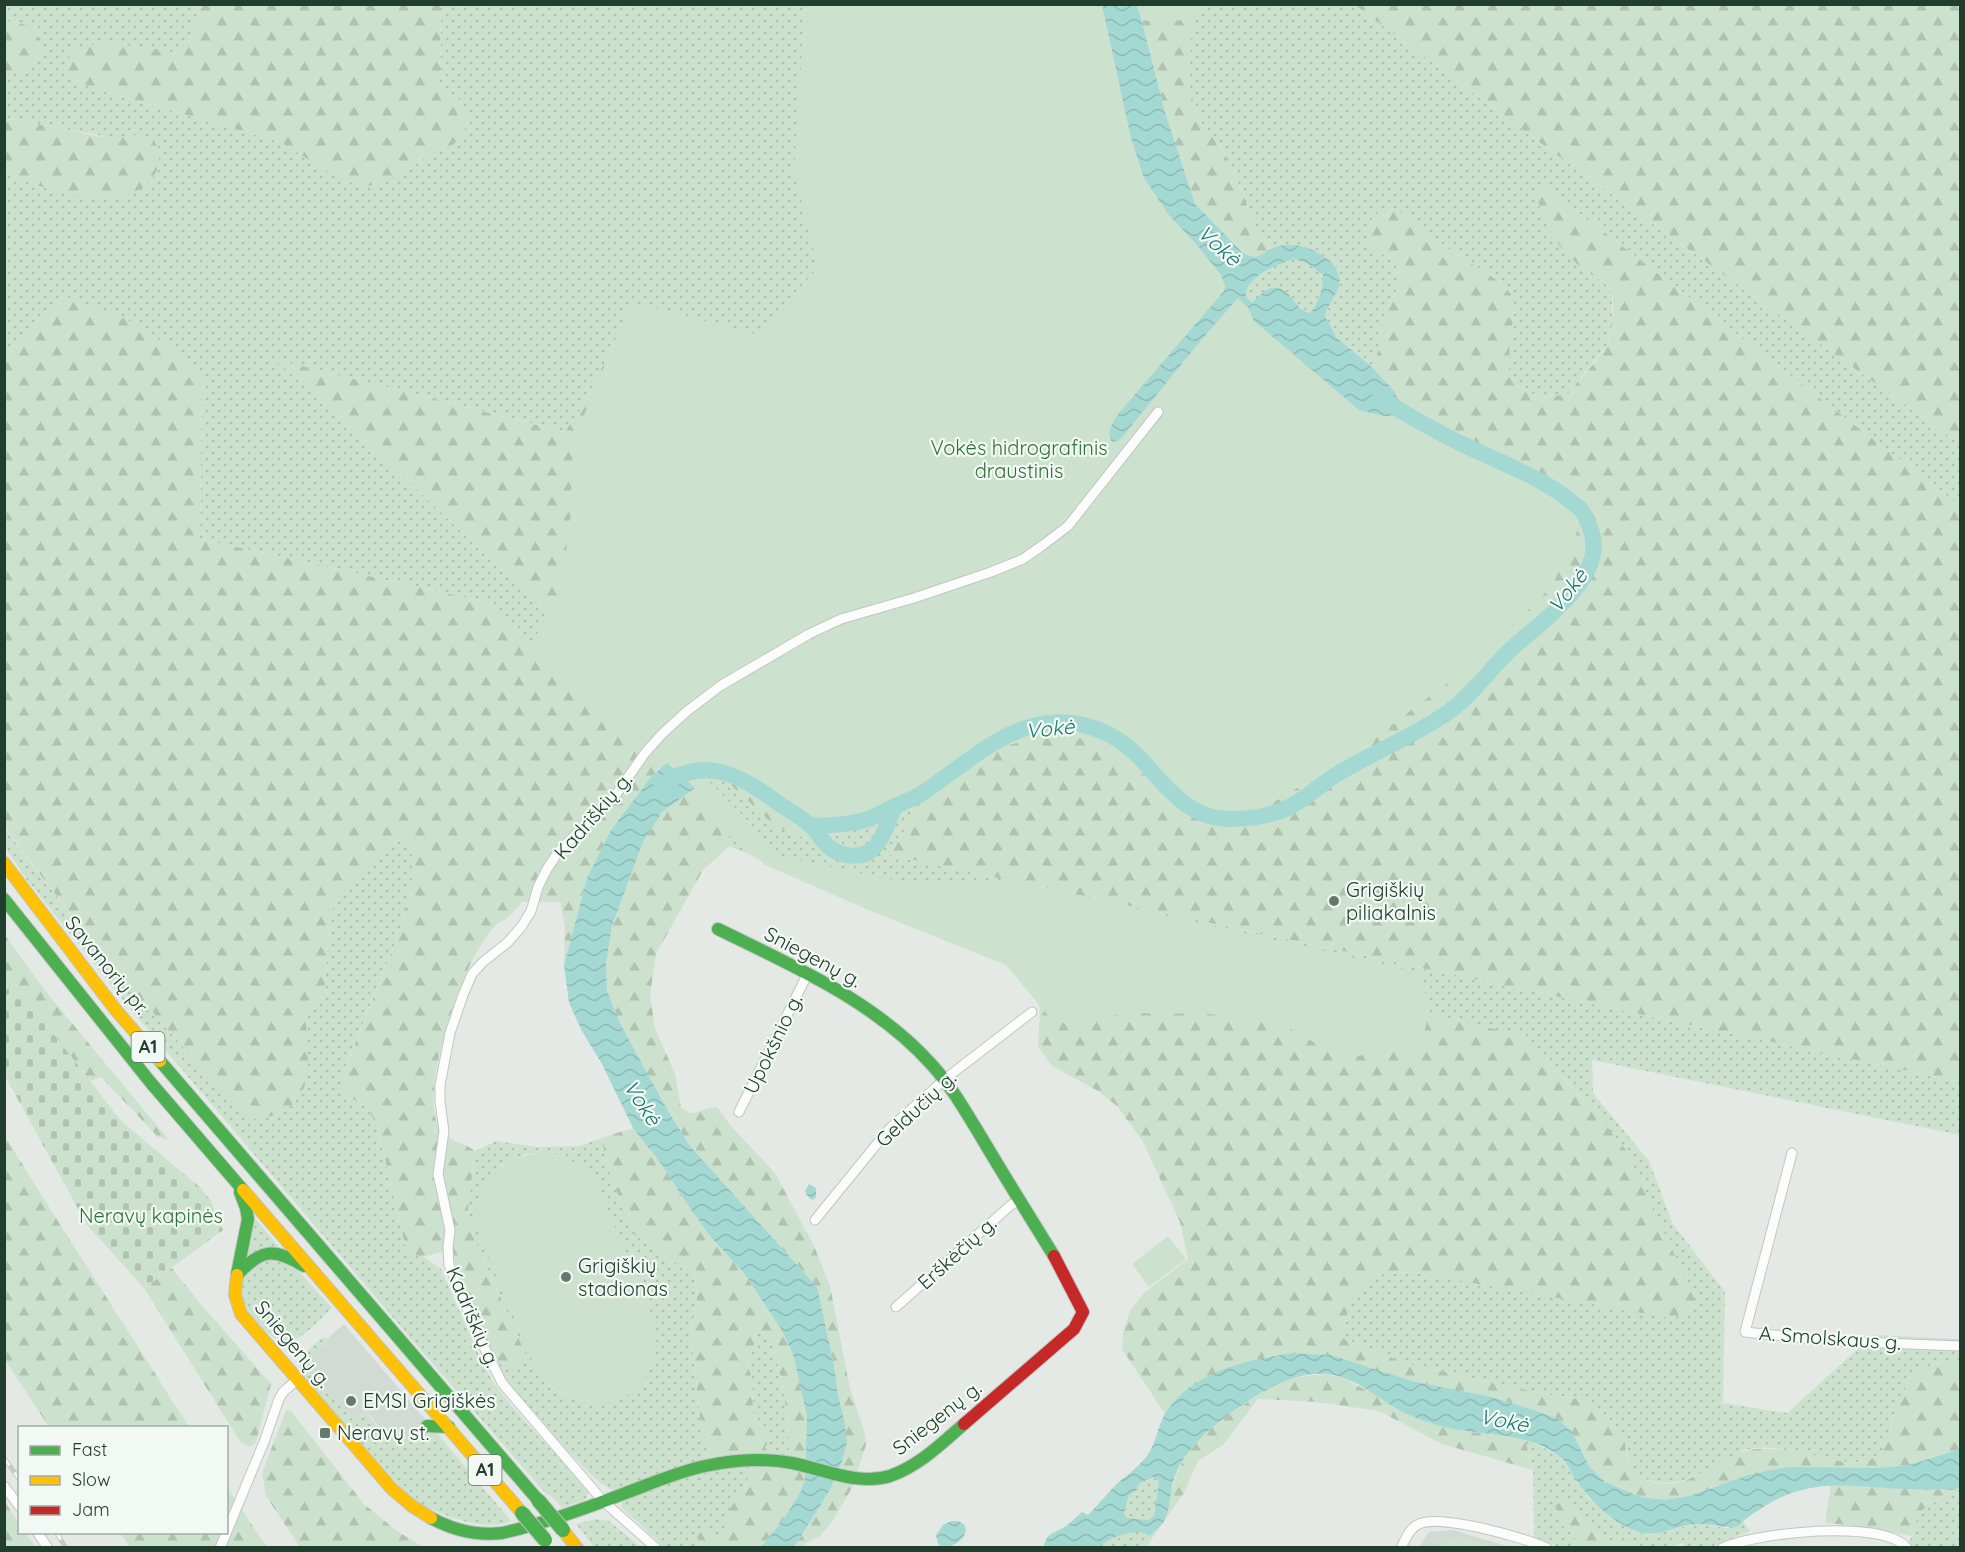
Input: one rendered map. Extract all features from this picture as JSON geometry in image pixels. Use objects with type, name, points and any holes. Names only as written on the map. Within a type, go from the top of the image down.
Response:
[{"type":"main road","name":"Savanorių pr.","points":[[4,863],[115,1009],[301,1223],[577,1548]]},
{"type":"main road","name":"A1","points":[[4,899],[151,1083],[548,1544]]},
{"type":"main road","name":"Sniegenų g.","points":[[232,1176],[248,1216],[233,1289],[240,1314],[392,1489],[408,1505],[446,1526],[465,1532],[500,1534],[562,1516],[686,1471],[720,1463],[769,1461],[791,1463],[861,1480],[904,1471],[925,1458],[1074,1329],[1083,1312],[1058,1262],[945,1079],[880,1017],[850,998],[718,929]]},
{"type":"main road","points":[[237,1275],[255,1257],[273,1252],[283,1253],[323,1281]]},
{"type":"main road","points":[[427,1425],[449,1427]]},
{"type":"street","name":"Kadriškių g.","points":[[656,1548],[603,1501],[502,1383],[479,1337],[449,1265],[450,1230],[438,1174],[444,1131],[440,1085],[450,1033],[472,974],[522,927],[531,911],[538,887],[559,851],[615,796],[645,753],[686,712],[720,686],[809,634],[841,620],[914,598],[1023,559],[1068,526],[1158,412]]},
{"type":"street","name":"Upokšnio g.","points":[[739,1112],[807,975]]},
{"type":"street","name":"Geldučių g.","points":[[815,1220],[889,1129],[945,1079],[1032,1012]]},
{"type":"street","name":"A. Smolskaus g.","points":[[1792,1153],[1745,1332],[1832,1341],[1960,1346]]},
{"type":"street","name":"Erškėčių g.","points":[[896,1307],[1019,1200]]},
{"type":"street","points":[[228,1529],[279,1399],[283,1392],[297,1380]]},
{"type":"street","points":[[4,1486],[18,1505]]},
{"type":"street","points":[[1401,1548],[1417,1524],[1431,1521],[1469,1525],[1534,1542],[1547,1548]]},
{"type":"street","points":[[1722,1548],[1730,1544],[1774,1535],[1831,1530],[1895,1538],[1906,1548]]},
{"type":"street","points":[[38,1534],[48,1548]]},
{"type":"street","points":[[220,1548],[226,1534]]},
{"type":"shaded area","points":[[344,1324],[441,1438],[429,1434],[416,1434],[398,1439],[384,1432],[366,1411],[353,1420],[319,1381],[311,1366],[312,1356],[328,1344],[328,1338]]},
{"type":"shaded area","points":[[1453,1530],[1510,1547],[1418,1548],[1429,1532]]},
{"type":"green space","points":[[5,5],[201,5],[188,46],[180,53],[107,44],[73,78],[89,87],[280,142],[303,155],[399,175],[411,165],[454,144],[460,100],[440,83],[441,5],[857,5],[920,228],[774,331],[581,409],[566,432],[276,360],[350,425],[694,755],[732,786],[816,801],[913,777],[911,819],[890,855],[1960,1082],[1960,1135],[1592,1060],[1593,1093],[1649,1161],[1673,1224],[1725,1292],[1723,1403],[1787,1413],[1873,1335],[1960,1339],[1960,1360],[1931,1366],[1898,1407],[1885,1446],[1878,1455],[1870,1460],[1852,1462],[1783,1449],[1756,1448],[1741,1452],[1686,1480],[1663,1483],[1651,1481],[1636,1473],[1620,1433],[1603,1413],[1581,1400],[1407,1364],[1342,1338],[1351,1297],[1373,1275],[1411,1272],[1470,1282],[1626,1150],[1574,1089],[1515,1034],[867,906],[730,846],[727,821],[482,601],[200,539],[202,379],[47,310],[5,361],[5,175],[91,199],[124,196],[120,137],[108,137],[5,118],[5,73],[18,73],[20,23],[5,21]]},
{"type":"green space","points":[[201,5],[441,5],[440,83],[460,100],[469,113],[465,131],[454,144],[411,165],[399,175],[377,185],[362,186],[340,179],[280,142],[89,87],[71,74],[68,61],[73,52],[84,46],[117,44],[180,53],[188,46]]},
{"type":"green space","name":"Vokės hidrografinis draustinis","points":[[805,5],[1203,5],[1199,20],[1118,21],[1155,178],[1235,283],[1380,405],[1542,486],[1578,530],[1552,586],[1474,663],[1377,736],[1282,798],[1251,813],[1207,819],[1148,778],[1100,740],[1041,736],[991,750],[887,805],[852,819],[821,822],[790,819],[737,782],[703,775],[783,857],[910,883],[1018,882],[1421,973],[1429,1007],[1422,1047],[1342,1058],[1281,1024],[1209,1014],[1130,1013],[1055,1024],[1006,965],[866,909],[765,865],[531,645],[557,599],[570,529],[573,442],[631,302],[756,334],[818,268],[794,171]]},
{"type":"green space","points":[[1194,5],[1355,5],[1550,150],[1960,444],[1960,506],[1544,186],[1586,271],[1605,283],[1612,293],[1612,323],[1607,345],[1568,394],[1540,398],[1517,385],[1509,371],[1510,339],[1514,316],[1511,295],[1500,282],[1424,233],[1403,213],[1378,251],[1396,262],[1399,284],[1379,330],[1379,349],[1372,367],[1337,338],[1325,316],[1337,291],[1339,281],[1334,264],[1315,251],[1301,246],[1289,245],[1272,248],[1259,233],[1249,213],[1246,200],[1223,150],[1198,119],[1188,81]]},
{"type":"green space","points":[[1355,5],[1960,5],[1960,444],[1550,150]]},
{"type":"green space","points":[[1195,7],[1188,81],[1198,119],[1223,150],[1259,233],[1272,248],[1258,256],[1243,253],[1195,204],[1165,112],[1140,14]]},
{"type":"green space","points":[[5,21],[29,27],[39,39],[40,57],[33,67],[25,71],[5,73]]},
{"type":"green space","points":[[4,118],[101,136],[144,136],[152,140],[158,148],[159,162],[156,173],[142,188],[132,193],[122,197],[100,199],[67,194],[5,175]]},
{"type":"green space","points":[[1544,186],[1960,506],[1960,1082],[890,855],[911,819],[913,778],[816,801],[804,838],[775,826],[694,755],[350,425],[274,359],[565,432],[581,409],[626,321],[727,338],[1395,392],[1372,367],[1379,349],[1379,330],[1399,284],[1396,262],[1367,242],[1370,221],[1382,208],[1403,213],[1424,233],[1500,282],[1511,294],[1514,316],[1510,339],[1509,371],[1517,385],[1540,398],[1568,394],[1597,359],[1608,343],[1613,304],[1612,293],[1608,286],[1570,257],[1548,228],[1537,194]]},
{"type":"green space","points":[[1294,259],[1307,263],[1323,275],[1320,295],[1310,313],[1305,313],[1300,307],[1252,303],[1245,292],[1250,282],[1266,270]]},
{"type":"green space","points":[[67,297],[138,324],[179,354],[202,379],[200,539],[482,601],[667,763],[651,777],[611,830],[587,878],[564,965],[565,925],[560,902],[522,902],[505,920],[495,926],[474,957],[457,996],[442,1045],[436,1070],[435,1114],[440,1129],[444,1133],[475,1151],[468,1209],[473,1236],[526,1355],[524,1364],[515,1370],[492,1359],[456,1275],[450,1254],[444,1252],[418,1256],[406,1249],[377,1125],[366,1106],[349,1097],[341,1088],[344,1072],[399,933],[414,869],[410,844],[398,840],[385,846],[338,893],[329,925],[325,990],[306,1011],[308,1070],[305,1084],[300,1096],[291,1106],[277,1114],[254,1119],[246,1118],[152,1012],[91,939],[5,827],[4,361],[47,310]]},
{"type":"green space","points":[[695,788],[728,821],[730,846],[703,870],[656,954],[650,996],[655,1028],[675,1074],[681,1107],[689,1113],[717,1107],[730,1125],[775,1173],[814,1246],[830,1286],[850,1388],[864,1430],[866,1445],[852,1488],[832,1522],[819,1537],[806,1543],[803,1547],[794,1547],[830,1490],[841,1464],[838,1395],[834,1365],[817,1287],[690,1146],[621,1025],[607,991],[606,964],[612,926],[643,842],[662,812]]},
{"type":"green space","points":[[4,827],[91,939],[246,1117],[306,1031],[306,1011],[325,990],[329,925],[338,893],[385,846],[398,840],[410,844],[414,868],[408,901],[399,933],[344,1071],[349,1097],[366,1106],[377,1125],[406,1249],[414,1255],[424,1257],[441,1269],[493,1382],[582,1484],[589,1493],[585,1500],[562,1508],[549,1494],[547,1495],[419,1348],[127,1005],[27,880],[5,848]]},
{"type":"green space","points":[[970,902],[1515,1034],[1538,1052],[1598,1115],[1626,1150],[1697,1303],[1686,1314],[1670,1318],[1411,1272],[1373,1275],[1351,1297],[1342,1338],[1407,1364],[1581,1400],[1603,1413],[1615,1426],[1624,1440],[1630,1462],[1639,1474],[1652,1482],[1666,1484],[1680,1482],[1732,1456],[1758,1449],[1803,1452],[1851,1463],[1870,1460],[1878,1455],[1885,1446],[1897,1408],[1911,1376],[1931,1366],[1960,1360],[1960,1449],[1909,1465],[1715,1486],[1689,1496],[1665,1500],[1641,1497],[1605,1482],[1589,1466],[1572,1432],[1558,1419],[1492,1397],[1412,1381],[1331,1355],[1291,1353],[1268,1356],[1180,1396],[1165,1414],[1122,1349],[1123,1333],[1130,1310],[1145,1292],[1188,1259],[1180,1222],[1143,1142],[1117,1106],[1098,1091],[1052,1066],[1038,1046],[1040,1008],[1034,991]]},
{"type":"green space","points":[[4,934],[47,993],[169,1140],[158,1137],[101,1077],[90,1081],[15,984],[5,991]]},
{"type":"green space","name":"Neravų kapinės","points":[[15,984],[121,1121],[201,1188],[211,1201],[223,1230],[144,1288],[87,1225],[5,1076],[5,991]]},
{"type":"green space","points":[[633,1128],[662,1165],[710,1236],[744,1273],[781,1329],[793,1354],[807,1416],[805,1480],[783,1520],[761,1547],[703,1547],[696,1536],[700,1528],[727,1539],[729,1529],[725,1521],[729,1509],[743,1493],[752,1466],[790,1458],[788,1423],[775,1351],[767,1334],[757,1332],[748,1365],[752,1380],[753,1413],[764,1429],[768,1442],[762,1454],[738,1454],[710,1458],[700,1418],[691,1332],[697,1301],[695,1274],[689,1268],[672,1262],[634,1234],[611,1178],[601,1138]]},
{"type":"green space","points":[[5,1136],[188,1426],[48,1426],[5,1360]]},
{"type":"green space","points":[[601,1138],[611,1178],[634,1234],[672,1262],[690,1268],[695,1274],[697,1301],[691,1332],[700,1418],[710,1458],[614,1491],[592,1475],[539,1421],[508,1385],[492,1359],[526,1355],[473,1236],[468,1209],[475,1151],[496,1141],[538,1147],[579,1146]],"holes":[[[526,1154],[557,1155],[599,1403],[565,1395],[537,1373],[501,1166]]]},
{"type":"green space","name":"Grigiškių stadionas","points":[[542,1153],[571,1161],[595,1178],[656,1326],[655,1353],[647,1374],[634,1390],[618,1400],[598,1403],[577,1400],[556,1390],[537,1373],[476,1227],[478,1198],[492,1175],[514,1160]]},
{"type":"green space","points":[[253,1216],[279,1247],[243,1259]]},
{"type":"green space","points":[[1168,1236],[1186,1259],[1149,1287],[1132,1264]]},
{"type":"green space","points":[[267,1256],[292,1264],[332,1308],[293,1341],[276,1339],[251,1316],[241,1301],[240,1287],[244,1277],[250,1269]]},
{"type":"green space","points":[[172,1268],[271,1384],[256,1442],[250,1447],[241,1443],[144,1288]]},
{"type":"green space","points":[[757,1332],[767,1334],[775,1351],[788,1423],[790,1458],[762,1454],[768,1441],[764,1429],[753,1413],[752,1380],[748,1365]]},
{"type":"green space","points":[[322,1338],[328,1338],[328,1344],[312,1356],[311,1366],[319,1381],[353,1420],[366,1411],[380,1428],[393,1438],[401,1439],[423,1434],[441,1438],[511,1521],[486,1525],[472,1523],[444,1514],[408,1496],[300,1372],[301,1361],[310,1348]]},
{"type":"green space","points":[[1325,1374],[1341,1377],[1368,1391],[1464,1431],[1525,1439],[1533,1470],[1442,1444],[1379,1411],[1316,1402],[1258,1399],[1223,1445],[1198,1461],[1184,1493],[1166,1518],[1175,1479],[1182,1463],[1202,1437],[1231,1413],[1271,1386],[1296,1378]]},
{"type":"green space","points":[[286,1410],[291,1411],[364,1504],[397,1531],[423,1547],[300,1547],[266,1496],[262,1473]]},
{"type":"green space","points":[[1525,1439],[1559,1455],[1568,1465],[1589,1499],[1635,1532],[1649,1535],[1696,1524],[1728,1528],[1743,1521],[1750,1531],[1711,1547],[1686,1547],[1682,1543],[1668,1547],[1643,1548],[1637,1544],[1610,1543],[1597,1536],[1590,1520],[1555,1506],[1563,1526],[1577,1535],[1571,1547],[1560,1547],[1534,1537],[1533,1470]]},
{"type":"green space","points":[[752,1466],[743,1493],[729,1509],[727,1540],[700,1529],[700,1545],[703,1547],[664,1547],[621,1507],[623,1500],[690,1475],[711,1470]]},
{"type":"green space","points":[[1153,1477],[1159,1481],[1154,1515],[1149,1520],[1127,1518],[1124,1513],[1129,1495],[1137,1490],[1138,1484]]},
{"type":"green space","points":[[1831,1484],[1954,1490],[1919,1512],[1912,1536],[1825,1523]]},
{"type":"green space","points":[[1960,1488],[1960,1547],[1906,1548],[1919,1512]]},
{"type":"green space","points":[[228,1489],[267,1547],[130,1547],[121,1534],[228,1534]]},
{"type":"green space","points":[[1566,1498],[1590,1520],[1597,1536],[1610,1543],[1637,1544],[1643,1547],[1571,1547],[1577,1535],[1563,1526],[1555,1506]]},
{"type":"green space","points":[[5,1502],[18,1522],[18,1534],[26,1534],[36,1547],[5,1547]]},
{"type":"green space","points":[[595,1519],[609,1521],[641,1547],[594,1547],[576,1524]]},
{"type":"green space","points":[[1160,1527],[1146,1547],[1096,1548],[1111,1538],[1129,1532],[1141,1532],[1150,1536]]},
{"type":"green space","points":[[1457,1538],[1496,1547],[1436,1547],[1445,1541]]},
{"type":"water","points":[[1102,5],[1136,5],[1165,112],[1195,204],[1243,253],[1256,257],[1273,248],[1295,245],[1317,252],[1335,266],[1339,279],[1338,290],[1325,316],[1337,338],[1372,367],[1395,392],[1398,410],[1394,416],[1359,410],[1254,321],[1248,308],[1238,298],[1119,441],[1112,442],[1109,435],[1119,413],[1224,291],[1225,286],[1221,275],[1168,214],[1144,178],[1131,138]],"holes":[[[1294,259],[1307,263],[1323,275],[1320,295],[1310,313],[1300,308],[1287,293],[1277,288],[1266,290],[1252,303],[1246,297],[1250,283],[1263,272]]]},
{"type":"water","points":[[667,763],[695,788],[662,812],[643,842],[612,926],[606,964],[607,991],[621,1025],[690,1146],[817,1287],[834,1365],[847,1443],[830,1490],[794,1547],[761,1547],[783,1520],[805,1480],[807,1416],[793,1354],[781,1329],[744,1273],[710,1236],[662,1165],[633,1128],[569,1003],[564,965],[587,878],[611,830],[651,777]]},
{"type":"water","points":[[809,1184],[816,1188],[816,1197],[813,1200],[805,1191]]},
{"type":"water","points":[[1291,1353],[1331,1355],[1412,1381],[1492,1397],[1558,1419],[1572,1432],[1589,1466],[1605,1482],[1641,1497],[1665,1500],[1689,1496],[1748,1475],[1788,1467],[1879,1468],[1909,1465],[1960,1449],[1960,1488],[1954,1490],[1813,1487],[1777,1499],[1737,1527],[1697,1524],[1657,1533],[1642,1533],[1618,1522],[1595,1503],[1582,1489],[1565,1461],[1546,1448],[1516,1438],[1433,1424],[1397,1409],[1348,1379],[1326,1374],[1313,1374],[1278,1384],[1245,1403],[1208,1431],[1192,1447],[1180,1466],[1175,1476],[1165,1520],[1150,1536],[1140,1532],[1127,1533],[1096,1547],[1044,1547],[1050,1534],[1066,1526],[1082,1512],[1088,1515],[1144,1460],[1153,1445],[1165,1414],[1189,1388],[1204,1378],[1238,1364]],"holes":[[[1153,1477],[1159,1481],[1154,1515],[1149,1520],[1127,1518],[1124,1513],[1129,1495],[1137,1490],[1138,1484]]]},
{"type":"water","points":[[951,1521],[964,1524],[965,1534],[957,1543],[942,1547],[938,1544],[936,1535],[943,1525]]},
{"type":"waterway","name":"Vokė","points":[[811,826],[849,823],[874,817],[921,794],[997,741],[1030,727],[1060,722],[1085,725],[1118,740],[1137,755],[1177,797],[1200,813],[1230,819],[1257,817],[1290,807],[1334,776],[1419,730],[1455,707],[1507,653],[1552,614],[1581,581],[1590,564],[1594,546],[1590,528],[1581,510],[1555,490],[1429,427],[1380,397]]},
{"type":"waterway","name":"Vokė","points":[[661,786],[677,776],[693,771],[708,770],[738,778],[808,823],[834,850],[852,856],[865,854],[875,847],[884,833],[895,806]]},
{"type":"railway","points":[[4,1458],[18,1477]]},
{"type":"railway","points":[[57,1534],[66,1548]]},
{"type":"traffic: fast","points":[[4,899],[151,1083],[243,1190]]},
{"type":"traffic: fast","points":[[718,929],[832,987],[885,1022],[910,1042],[953,1092],[1054,1256]]},
{"type":"traffic: fast","points":[[160,1061],[538,1500]]},
{"type":"traffic: fast","points":[[237,1274],[248,1219],[240,1192]]},
{"type":"traffic: fast","points":[[237,1275],[253,1260],[268,1254],[284,1256],[304,1266]]},
{"type":"traffic: fast","points":[[431,1518],[465,1531],[483,1534],[502,1533],[563,1516],[664,1478],[705,1466],[737,1461],[781,1461],[841,1476],[878,1479],[901,1472],[911,1466],[964,1424]]},
{"type":"traffic: fast","points":[[427,1426],[449,1427]]},
{"type":"traffic: fast","points":[[538,1500],[563,1530]]},
{"type":"traffic: fast","points":[[522,1513],[545,1540]]},
{"type":"traffic: slow","points":[[4,863],[115,1009],[160,1061]]},
{"type":"traffic: slow","points":[[243,1190],[522,1513]]},
{"type":"traffic: slow","points":[[237,1275],[235,1295],[241,1314],[392,1489],[431,1518]]},
{"type":"traffic: slow","points":[[563,1530],[577,1548]]},
{"type":"traffic: jam","points":[[964,1424],[1074,1329],[1083,1312],[1054,1256]]},
{"type":"place","name":"Grigiškių piliakalnis","points":[[1334,901]]},
{"type":"place","name":"Grigiškių stadionas","points":[[566,1277]]},
{"type":"place","name":"EMSI Grigiškės","points":[[351,1401]]},
{"type":"place","name":"Neravų st.","points":[[325,1433]]}]
